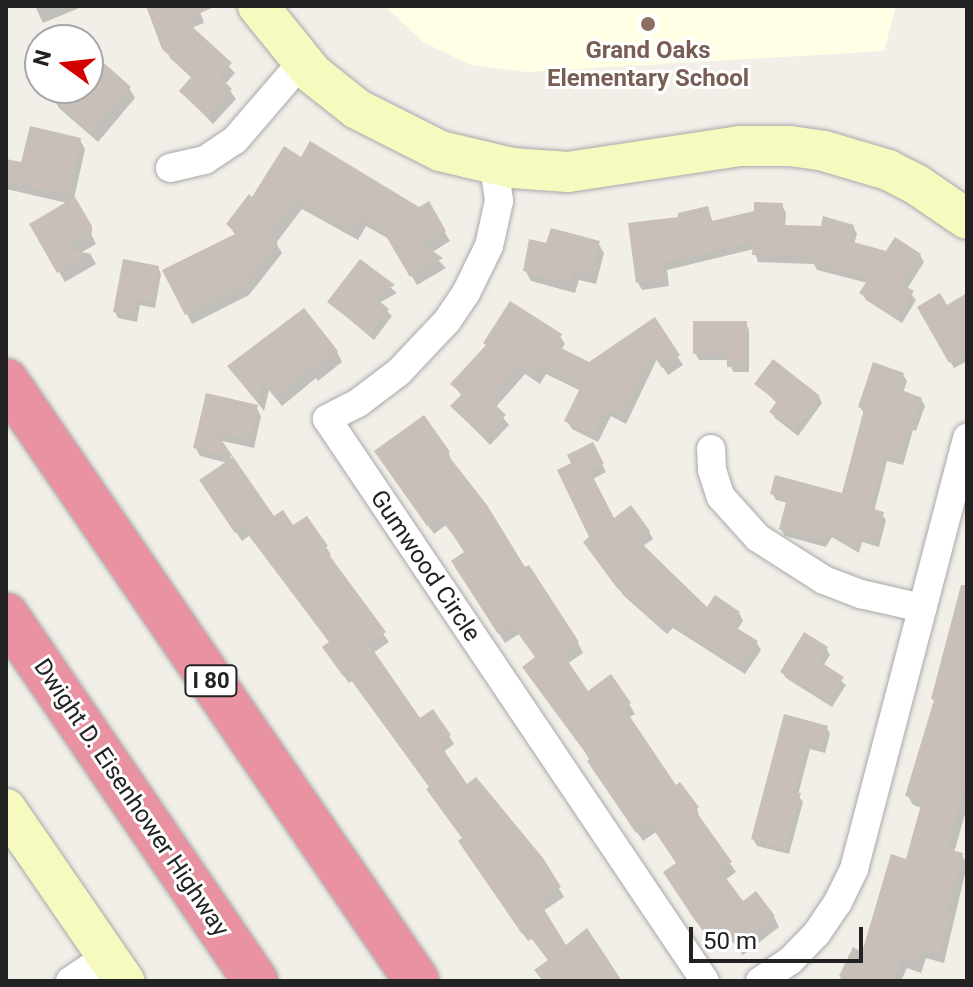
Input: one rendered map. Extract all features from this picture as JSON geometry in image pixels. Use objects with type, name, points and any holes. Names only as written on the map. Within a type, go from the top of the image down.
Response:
[{"type":"highway","name":"I 80","points":[[6,381],[417,981]]},
{"type":"highway","name":"Dwight D. Eisenhower Highway","points":[[6,615],[256,981]]},
{"type":"street","points":[[258,6],[302,62],[357,109],[405,137],[440,151],[494,165],[580,171],[740,146],[790,146],[835,154],[888,170],[927,191],[967,219]]},
{"type":"street","points":[[170,168],[205,160],[235,140],[302,62]]},
{"type":"street","name":"Gumwood Circle","points":[[494,165],[499,201],[489,246],[466,293],[425,348],[399,372],[358,403],[327,419],[705,981]]},
{"type":"street","points":[[760,981],[791,960],[817,933],[838,902],[854,869],[967,438]]},
{"type":"street","points":[[711,449],[712,470],[721,497],[758,538],[824,580],[861,594],[922,608]]},
{"type":"street","points":[[6,809],[116,968],[70,981]]},
{"type":"shaded area","name":"Grand Oaks Elementary School","points":[[385,6],[896,6],[884,51],[527,72],[471,65],[423,42]]},
{"type":"building","points":[[146,6],[216,6],[185,20],[232,63],[219,76],[232,89],[207,117],[179,91],[192,76],[162,49]]},
{"type":"building","points":[[104,63],[131,87],[91,133],[57,104],[104,104]]},
{"type":"building","points":[[30,126],[81,138],[68,196],[6,182],[6,159],[21,162]]},
{"type":"building","points":[[310,141],[419,207],[429,201],[446,231],[425,244],[419,242],[443,258],[410,277],[383,231],[361,218],[352,232],[296,200],[269,236],[278,243],[244,286],[185,315],[162,270],[237,233],[226,224],[249,194],[252,197],[284,146],[301,157]]},
{"type":"building","points":[[75,197],[92,226],[92,233],[65,249],[92,254],[57,273],[29,224]]},
{"type":"building","points":[[754,202],[783,203],[782,225],[821,226],[823,216],[854,225],[850,241],[886,251],[895,237],[921,254],[902,284],[914,291],[897,317],[859,293],[869,278],[811,263],[812,257],[752,255],[753,242],[664,262],[666,279],[636,283],[628,223],[678,217],[678,213],[708,206],[712,221],[754,211]]},
{"type":"building","points":[[551,228],[600,241],[591,275],[574,270],[570,284],[523,271],[529,239],[546,243]]},
{"type":"building","points":[[123,259],[159,266],[152,302],[137,299],[134,316],[113,312]]},
{"type":"building","points":[[360,259],[395,285],[374,297],[389,309],[370,335],[327,302]]},
{"type":"building","points":[[940,293],[947,305],[967,293],[967,353],[949,363],[917,307]]},
{"type":"building","points":[[510,301],[562,334],[555,345],[589,362],[655,317],[680,355],[662,368],[652,353],[621,416],[606,409],[593,435],[564,421],[581,386],[541,366],[535,376],[519,366],[490,400],[506,415],[484,438],[450,406],[462,394],[450,384],[486,345],[483,343]]},
{"type":"building","points":[[304,308],[338,351],[311,372],[309,369],[275,397],[263,382],[258,403],[227,366]]},
{"type":"building","points":[[693,321],[747,321],[747,366],[727,367],[727,354],[693,354]]},
{"type":"building","points":[[773,359],[820,396],[794,430],[769,412],[777,401],[754,384]]},
{"type":"building","points":[[873,362],[904,373],[899,389],[922,398],[912,426],[909,425],[900,460],[884,455],[870,508],[884,512],[876,541],[859,537],[856,548],[828,531],[822,541],[779,529],[787,498],[770,494],[775,475],[842,493],[864,409],[858,407]]},
{"type":"building","points":[[206,393],[258,405],[250,440],[216,432],[274,516],[283,510],[293,525],[307,516],[328,546],[324,548],[386,632],[369,644],[420,718],[433,709],[451,735],[439,743],[467,784],[476,777],[543,858],[561,887],[539,901],[566,945],[587,928],[622,981],[543,981],[534,970],[548,960],[526,931],[522,934],[458,841],[462,838],[426,789],[429,787],[346,673],[343,676],[322,647],[329,642],[243,528],[235,533],[199,480],[233,457],[193,448]]},
{"type":"building","points":[[424,415],[450,452],[447,454],[487,505],[525,567],[529,565],[579,642],[563,654],[588,691],[611,674],[631,703],[624,708],[676,785],[680,782],[699,807],[695,810],[732,862],[720,870],[743,901],[756,891],[775,916],[736,946],[725,933],[712,943],[692,916],[663,872],[676,863],[649,823],[636,833],[587,761],[590,759],[522,667],[535,657],[512,625],[498,634],[451,561],[464,552],[453,535],[439,517],[427,526],[374,451]]},
{"type":"building","points":[[593,442],[604,464],[590,471],[614,518],[631,505],[650,531],[638,540],[707,607],[715,595],[740,612],[732,625],[758,641],[741,667],[668,621],[662,628],[617,588],[583,542],[589,537],[557,470],[571,463],[567,455]]},
{"type":"building","points":[[961,585],[967,585],[967,777],[947,849],[963,853],[947,911],[952,912],[939,955],[921,949],[916,964],[902,959],[891,981],[849,981],[839,976],[853,947],[862,952],[891,854],[906,859],[922,801],[905,796],[934,700],[931,699]]},
{"type":"building","points":[[804,632],[828,647],[819,661],[844,677],[828,702],[780,672]]},
{"type":"building","points":[[784,714],[828,726],[822,748],[807,744],[794,792],[801,793],[786,849],[751,839]]},
{"type":"place","name":"Grand Oaks Elementary School","points":[[648,24]]}]
